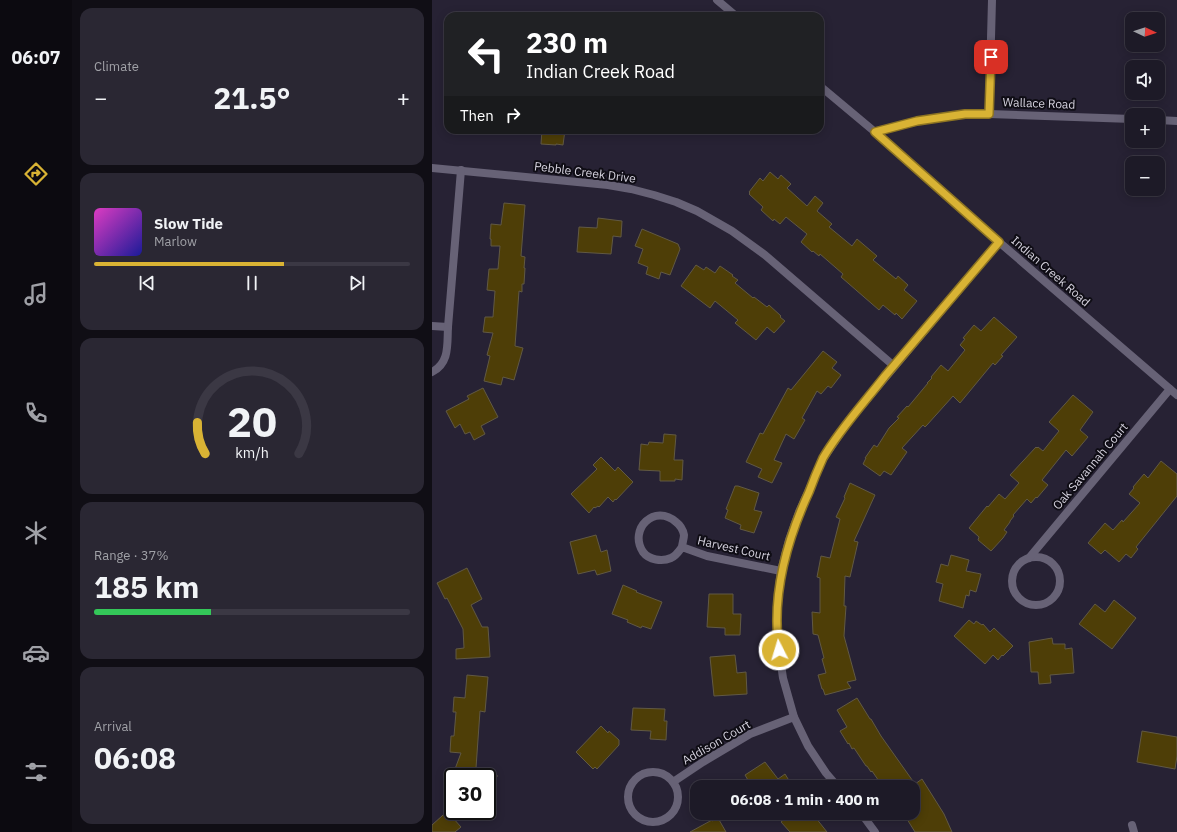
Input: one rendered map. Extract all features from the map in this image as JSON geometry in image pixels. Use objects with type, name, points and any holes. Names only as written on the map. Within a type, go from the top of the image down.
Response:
[{"type":"street","points":[[717,0],[731,12]]},
{"type":"street","points":[[989,114],[992,0]]},
{"type":"street","name":"Indian Creek Road","points":[[824,89],[1177,395]]},
{"type":"street","name":"Wallace Road","points":[[875,132],[917,121],[965,114],[1125,119]]},
{"type":"street","points":[[1165,120],[1177,121]]},
{"type":"street","name":"Pebble Creek Drive","points":[[432,168],[608,185],[654,195],[697,211],[732,231],[765,255],[894,366]]},
{"type":"street","points":[[432,372],[438,369],[444,362],[447,353],[461,170]]},
{"type":"street","points":[[832,780],[808,746],[794,717],[783,678],[777,637],[777,604],[781,571],[789,540],[823,459],[848,422],[999,242]]},
{"type":"street","points":[[432,326],[448,327]]},
{"type":"street","name":"Oak Savannah Court","points":[[1029,558],[1037,557],[1045,559],[1052,563],[1057,569],[1060,577],[1058,592],[1053,599],[1046,603],[1031,605],[1023,602],[1017,597],[1012,582],[1016,567],[1029,558],[1170,389]]},
{"type":"street","name":"Harvest Court","points":[[661,515],[671,517],[680,526],[684,535],[682,547],[671,559],[656,560],[645,555],[639,546],[639,531],[645,521],[654,516],[661,515]]},
{"type":"street","name":"Harvest Court","points":[[682,547],[707,556],[781,571]]},
{"type":"street","name":"Addison Court","points":[[673,782],[750,734],[794,717]]},
{"type":"street","points":[[644,773],[660,773],[668,776],[673,782],[677,790],[678,798],[676,807],[665,819],[656,822],[648,822],[640,819],[629,806],[627,798],[628,790],[637,777],[644,773]]},
{"type":"street","points":[[866,820],[875,832]]},
{"type":"building","points":[[542,134],[564,134],[563,145],[541,144]]},
{"type":"building","points":[[770,172],[778,179],[781,175],[791,184],[787,188],[807,206],[815,196],[823,203],[817,211],[832,224],[829,227],[852,246],[857,239],[877,256],[873,260],[896,279],[898,276],[908,285],[904,290],[917,301],[902,319],[896,313],[895,315],[883,305],[879,310],[841,277],[843,274],[820,254],[819,256],[813,251],[812,252],[801,242],[807,234],[786,217],[780,224],[774,219],[773,221],[761,210],[763,207],[749,194],[749,192],[760,178],[763,181]]},
{"type":"building","points":[[504,203],[525,205],[521,256],[525,257],[525,268],[522,292],[519,291],[515,346],[523,348],[514,380],[503,377],[501,385],[484,381],[490,356],[487,355],[493,333],[483,332],[485,317],[493,317],[495,291],[487,290],[489,269],[498,269],[500,246],[491,246],[491,224],[501,225]]},
{"type":"building","points":[[598,218],[622,221],[621,237],[613,236],[611,254],[577,252],[579,227],[597,228]]},
{"type":"building","points":[[642,229],[678,244],[680,249],[670,275],[661,272],[659,279],[646,274],[648,267],[638,263],[643,249],[635,246]]},
{"type":"building","points":[[696,265],[704,270],[706,267],[715,273],[720,266],[738,280],[735,283],[753,298],[754,297],[767,307],[769,305],[785,321],[774,333],[767,327],[756,340],[735,323],[738,320],[715,301],[710,308],[681,286]]},
{"type":"building","points":[[994,317],[1017,337],[1001,355],[1003,356],[995,365],[993,363],[960,403],[953,396],[925,427],[923,425],[902,448],[907,452],[891,475],[884,471],[880,476],[863,464],[865,458],[874,445],[877,447],[889,428],[899,418],[897,417],[907,406],[908,407],[941,365],[948,371],[965,350],[960,345],[965,339],[963,338],[974,325],[981,331]]},
{"type":"building","points":[[823,351],[837,362],[832,368],[841,375],[831,388],[828,386],[821,394],[817,391],[802,418],[805,420],[794,439],[786,434],[774,460],[782,463],[772,483],[758,477],[762,469],[746,462],[760,433],[763,434],[788,388],[791,390]]},
{"type":"building","points":[[483,388],[498,417],[481,426],[485,434],[474,440],[470,432],[465,434],[460,424],[455,428],[446,411],[469,399],[467,396]]},
{"type":"building","points":[[1073,395],[1093,412],[1080,430],[1088,437],[1072,456],[1066,450],[1042,480],[1048,485],[1031,503],[1027,499],[1013,515],[1014,516],[1004,530],[1007,532],[991,551],[978,540],[979,537],[969,528],[999,494],[1005,499],[1019,483],[1010,475],[1036,447],[1043,451],[1059,431],[1049,422]]},
{"type":"building","points":[[664,434],[676,435],[674,460],[683,460],[682,480],[675,479],[675,481],[660,481],[660,471],[639,470],[641,444],[648,445],[649,442],[663,443]]},
{"type":"building","points":[[601,457],[615,471],[618,467],[633,482],[616,500],[615,499],[613,502],[608,497],[599,507],[594,507],[589,513],[571,494],[597,469],[593,465]]},
{"type":"building","points":[[1161,461],[1177,474],[1177,496],[1136,547],[1138,549],[1131,558],[1126,554],[1119,562],[1105,550],[1101,554],[1088,543],[1105,523],[1113,530],[1122,520],[1123,522],[1140,503],[1129,494],[1144,474],[1148,478]]},
{"type":"building","points":[[850,483],[875,495],[854,541],[858,542],[850,577],[845,576],[844,606],[846,606],[844,636],[856,680],[847,682],[851,688],[825,695],[818,675],[826,673],[822,659],[824,658],[818,635],[813,634],[812,612],[820,613],[820,578],[817,577],[821,556],[830,558],[840,519],[836,517]]},
{"type":"building","points":[[735,486],[759,493],[754,510],[762,512],[754,533],[740,529],[741,525],[725,518],[728,510],[726,509]]},
{"type":"building","points":[[596,535],[601,552],[607,550],[611,571],[597,575],[595,570],[578,574],[570,542]]},
{"type":"building","points":[[951,555],[969,560],[966,571],[981,574],[976,592],[970,590],[969,596],[966,595],[963,608],[939,601],[943,584],[936,582],[941,564],[948,566]]},
{"type":"building","points":[[467,568],[482,599],[471,605],[482,627],[488,627],[490,657],[456,659],[456,649],[464,648],[463,629],[447,598],[445,599],[437,583]]},
{"type":"building","points":[[623,585],[637,591],[636,592],[662,602],[651,629],[642,626],[641,628],[627,622],[628,620],[612,614]]},
{"type":"building","points":[[709,594],[733,594],[733,614],[741,614],[740,635],[725,635],[725,628],[707,627]]},
{"type":"building","points":[[1114,600],[1136,618],[1112,649],[1079,624],[1095,604],[1105,612]]},
{"type":"building","points":[[969,620],[974,624],[976,621],[982,625],[983,624],[990,632],[994,628],[1013,646],[998,660],[993,655],[985,664],[954,636]]},
{"type":"building","points":[[1052,638],[1053,644],[1065,644],[1065,649],[1072,648],[1074,673],[1050,675],[1051,683],[1039,684],[1038,672],[1031,672],[1029,642]]},
{"type":"building","points":[[735,655],[737,673],[746,672],[747,694],[714,696],[710,657]]},
{"type":"building","points":[[467,675],[488,677],[485,712],[480,711],[476,768],[455,768],[461,753],[450,752],[451,736],[454,736],[456,712],[453,712],[454,697],[465,698]]},
{"type":"building","points":[[857,698],[881,736],[912,780],[878,780],[872,771],[871,772],[866,766],[854,748],[852,749],[849,743],[848,744],[840,731],[847,727],[837,710]]},
{"type":"building","points":[[633,708],[665,709],[664,721],[667,721],[666,740],[650,739],[651,731],[631,730]]},
{"type":"building","points":[[601,726],[608,733],[609,731],[619,740],[619,745],[597,769],[595,767],[593,769],[576,752]]},
{"type":"building","points":[[1142,731],[1177,737],[1175,769],[1137,762]]},
{"type":"building","points":[[765,762],[778,779],[785,774],[789,780],[748,780],[745,775]]},
{"type":"building","points":[[922,779],[944,814],[952,832],[915,832],[908,820],[920,820],[920,780]]},
{"type":"building","points":[[444,814],[444,820],[455,820],[461,827],[455,832],[432,832],[432,825]]},
{"type":"building","points":[[712,820],[719,820],[726,832],[690,832]]},
{"type":"building","points":[[783,820],[818,820],[827,832],[790,832],[781,822]]},
{"type":"route","points":[[779,650],[777,637],[777,604],[781,571],[789,540],[823,459],[848,422],[999,242],[875,132],[917,121],[965,114],[989,114],[991,57]]}]
